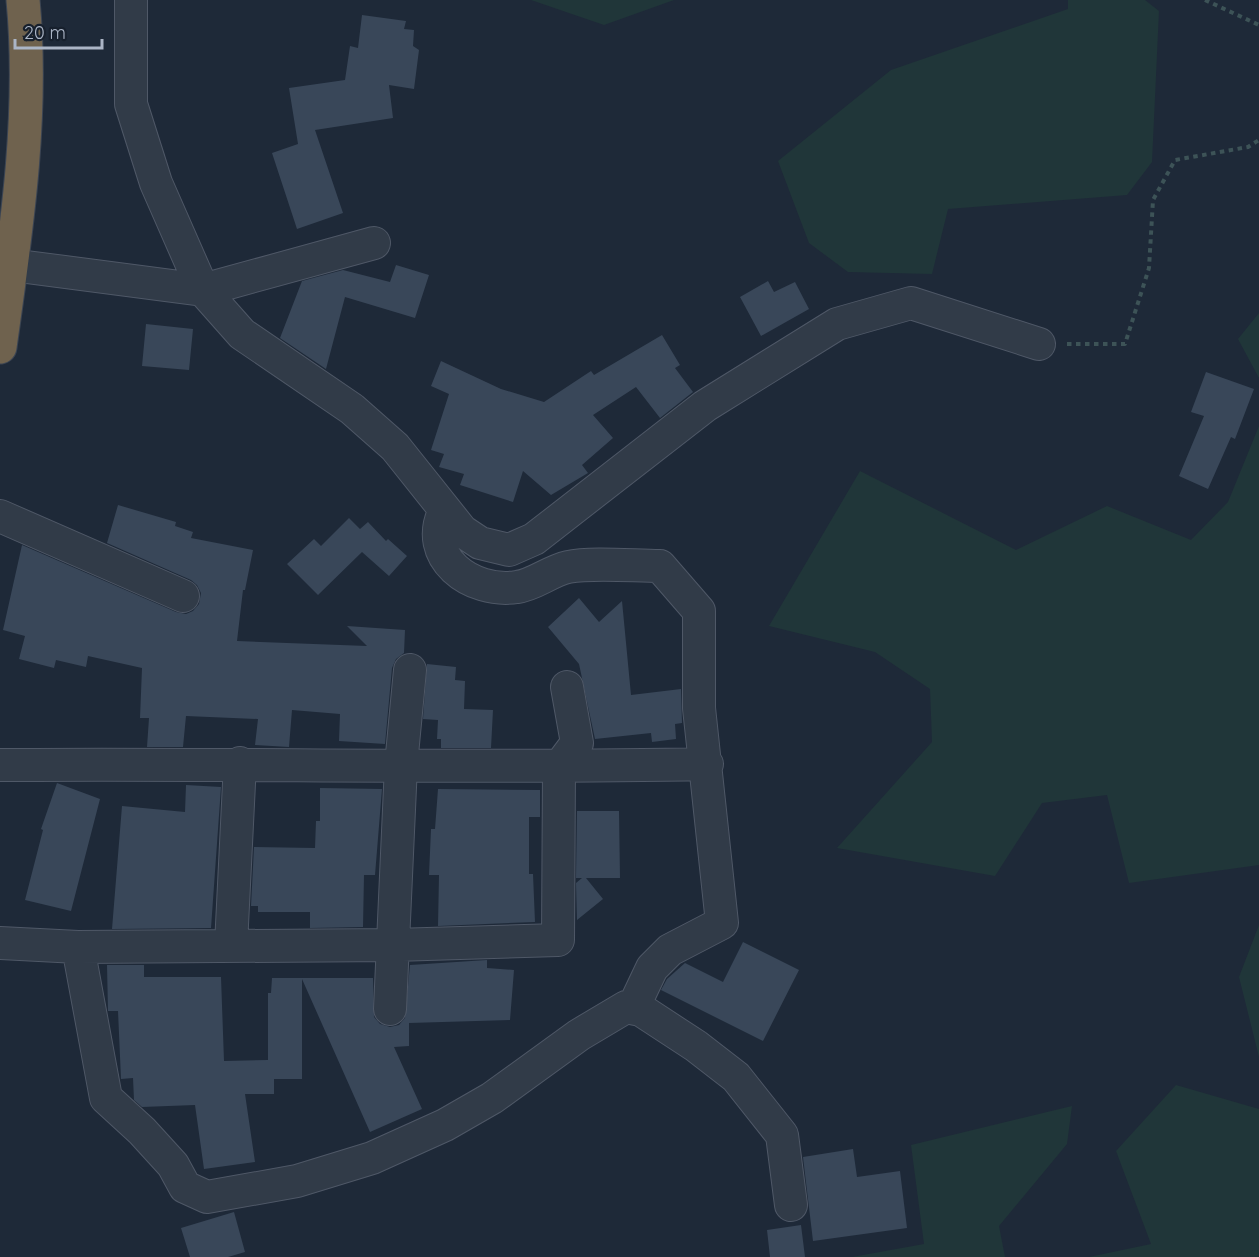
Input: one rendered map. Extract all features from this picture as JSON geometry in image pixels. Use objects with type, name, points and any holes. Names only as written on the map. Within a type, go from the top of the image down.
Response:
[{"type":"highway","points":[[0,347],[22,173],[28,51],[23,0]]},
{"type":"street","points":[[131,0],[130,104],[156,183],[203,290],[242,334],[352,409],[395,447],[462,531],[480,543],[509,550],[534,539],[705,406],[837,324],[911,303],[1039,344]]},
{"type":"street","points":[[11,265],[203,290],[374,243]]},
{"type":"street","points":[[445,510],[438,524],[439,547],[457,573],[486,587],[518,587],[568,567],[660,566],[699,611],[699,708],[707,764],[722,923],[670,950],[652,968],[633,1008]]},
{"type":"street","points":[[0,516],[183,596]]},
{"type":"street","points":[[390,1009],[401,765],[410,670]]},
{"type":"street","points":[[0,943],[78,947],[394,945],[558,940],[559,767],[577,743],[567,687]]},
{"type":"street","points":[[0,765],[240,763],[559,767],[707,764]]},
{"type":"street","points":[[231,945],[240,763]]},
{"type":"street","points":[[78,947],[106,1098],[142,1131],[173,1166],[185,1187],[207,1197],[297,1181],[372,1158],[454,1120],[492,1098],[579,1035],[626,1007],[641,1010],[696,1046],[736,1077],[782,1136],[791,1205]]},
{"type":"path","points":[[1205,0],[1259,25]]},
{"type":"path","points":[[1039,344],[1125,345],[1149,268],[1153,200],[1175,160],[1248,147],[1259,140]]},
{"type":"green space","points":[[531,0],[674,0],[604,25]]},
{"type":"green space","points":[[1068,0],[1145,0],[1159,11],[1152,162],[1127,195],[948,209],[932,274],[848,272],[809,243],[778,161],[891,70],[1068,9]]},
{"type":"green space","points":[[1259,313],[1259,378],[1238,339]]},
{"type":"green space","points":[[1259,426],[1259,865],[1129,883],[1107,795],[1042,803],[995,876],[837,848],[932,742],[930,689],[875,652],[769,626],[860,471],[1016,550],[1107,506],[1191,540],[1228,502]]},
{"type":"green space","points":[[1259,925],[1259,1057],[1239,977]]},
{"type":"green space","points":[[1176,1085],[1259,1109],[1259,1257],[1089,1257],[1151,1244],[1116,1151]]},
{"type":"green space","points":[[1072,1106],[1067,1144],[999,1226],[1005,1257],[852,1257],[924,1244],[911,1145]]},
{"type":"building","points":[[362,15],[406,21],[404,29],[414,30],[413,46],[419,50],[414,89],[389,85],[393,118],[315,130],[343,213],[297,229],[272,153],[298,144],[289,88],[345,80],[350,46],[358,48]]},
{"type":"building","points":[[396,265],[429,275],[415,318],[345,297],[326,369],[280,338],[302,281],[343,270],[390,282]]},
{"type":"building","points":[[768,281],[774,292],[795,282],[809,309],[761,336],[740,297]]},
{"type":"building","points":[[146,324],[193,329],[189,370],[142,366]]},
{"type":"building","points":[[662,335],[680,365],[675,368],[693,392],[660,418],[636,387],[593,415],[613,438],[582,465],[588,473],[551,495],[523,471],[513,502],[460,485],[464,474],[439,467],[444,454],[431,450],[449,394],[431,386],[441,361],[501,389],[544,402],[591,371],[594,375]]},
{"type":"building","points":[[1206,372],[1254,389],[1235,439],[1231,437],[1208,489],[1179,476],[1204,416],[1191,412]]},
{"type":"building","points":[[118,505],[176,522],[175,526],[193,532],[191,538],[253,550],[245,590],[243,590],[237,641],[367,646],[347,626],[405,630],[404,653],[396,659],[392,668],[385,744],[339,741],[340,714],[292,710],[289,747],[255,745],[258,719],[186,716],[183,747],[147,747],[149,718],[140,718],[142,668],[88,656],[86,667],[56,660],[54,668],[19,659],[25,636],[3,630],[22,545],[176,612],[186,614],[193,611],[199,604],[201,593],[191,580],[107,543]]},
{"type":"building","points":[[349,518],[360,529],[368,522],[386,541],[388,539],[407,556],[389,576],[362,552],[318,595],[287,564],[314,539],[321,546]]},
{"type":"building","points":[[579,598],[599,622],[622,601],[631,695],[681,689],[682,723],[675,724],[676,739],[652,742],[651,733],[595,739],[579,664],[548,627]]},
{"type":"building","points":[[427,664],[456,667],[455,680],[465,681],[464,709],[493,710],[491,748],[441,748],[441,739],[437,739],[438,720],[423,719]]},
{"type":"building","points":[[57,783],[100,799],[71,911],[25,900],[43,830],[41,829]]},
{"type":"building","points":[[186,785],[221,787],[211,928],[112,929],[122,806],[185,812]]},
{"type":"building","points":[[320,788],[382,789],[375,875],[364,875],[363,927],[310,928],[310,912],[258,912],[258,906],[251,906],[254,847],[315,848],[316,821],[320,821]]},
{"type":"building","points":[[438,789],[540,790],[540,817],[529,817],[529,874],[533,874],[535,922],[438,926],[439,875],[429,875],[431,829],[435,829]]},
{"type":"building","points":[[577,811],[619,811],[620,878],[586,878],[603,899],[577,920],[576,883],[582,878],[576,878]]},
{"type":"building","points":[[743,942],[799,970],[763,1041],[661,990],[667,979],[685,963],[723,982]]},
{"type":"building","points":[[487,960],[487,968],[514,970],[510,1020],[409,1023],[409,1046],[394,1047],[422,1109],[370,1132],[302,979],[302,1079],[274,1079],[274,1094],[245,1094],[255,1162],[204,1169],[195,1105],[142,1107],[134,1100],[133,1078],[121,1079],[118,1011],[108,1011],[107,965],[144,965],[144,977],[221,977],[224,1061],[268,1060],[268,993],[271,993],[272,978],[373,978],[374,1017],[380,1024],[390,1027],[399,1025],[405,1018],[410,965]]},
{"type":"building","points":[[853,1149],[857,1177],[900,1171],[907,1228],[813,1241],[803,1157]]},
{"type":"building","points":[[234,1212],[245,1252],[228,1257],[190,1257],[181,1228]]},
{"type":"building","points":[[801,1225],[805,1257],[770,1257],[767,1230]]}]
